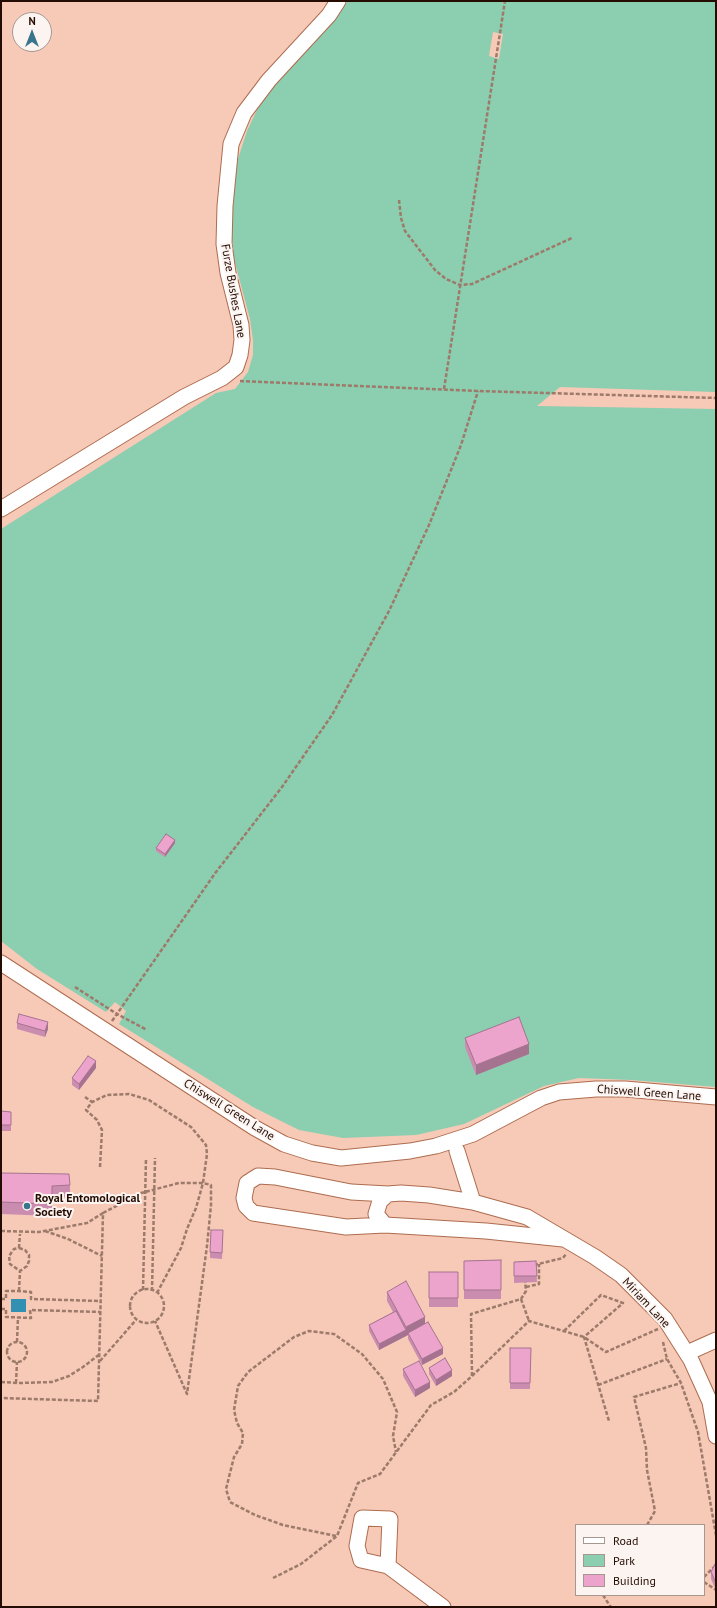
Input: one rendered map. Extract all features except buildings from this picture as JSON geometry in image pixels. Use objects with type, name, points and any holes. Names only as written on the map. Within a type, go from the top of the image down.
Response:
[{"type":"street","name":"Furze Bushes Lane","points":[[1,509],[184,397],[222,378],[236,367],[240,355],[242,340],[241,326],[228,273],[224,244],[225,206],[230,144],[244,113],[264,85],[329,15],[338,1]]},
{"type":"street","name":"Chiswell Green Lane","points":[[1,963],[106,1030],[254,1128],[278,1141],[312,1153],[341,1158],[410,1151],[436,1146],[455,1141],[491,1126],[541,1098],[559,1092],[596,1089],[625,1089],[716,1098]]},
{"type":"street","points":[[457,1151],[472,1202]]},
{"type":"street","name":"Miriam Lane","points":[[385,1225],[346,1226],[253,1213],[246,1206],[244,1198],[247,1183],[258,1176],[275,1177],[350,1192],[388,1194],[401,1192],[429,1195],[472,1202],[526,1217],[595,1256],[625,1279],[665,1319],[687,1353],[710,1402],[716,1436]]},
{"type":"street","points":[[388,1194],[380,1200],[376,1214],[385,1225],[486,1231],[570,1242]]},
{"type":"street","points":[[687,1353],[716,1340]]},
{"type":"street","points":[[388,1566],[443,1607]]},
{"type":"path","points":[[444,389],[504,1]]},
{"type":"path","points":[[399,200],[401,218],[406,231],[435,270],[446,279],[460,285],[472,284],[572,238]]},
{"type":"path","points":[[222,378],[245,382],[716,398]]},
{"type":"path","points":[[106,1030],[216,872],[282,787],[332,715],[389,611],[430,525],[461,445],[478,390]]},
{"type":"path","points":[[75,987],[117,1014],[147,1030]]},
{"type":"path","points":[[100,1167],[102,1130],[97,1120],[86,1110],[92,1102],[107,1094],[129,1094],[149,1100],[190,1127],[206,1145],[207,1154],[203,1183],[196,1208],[181,1248],[156,1293]]},
{"type":"path","points":[[85,1098],[92,1102]]},
{"type":"path","points":[[143,1290],[146,1158]]},
{"type":"path","points":[[152,1290],[156,1158]]},
{"type":"path","points":[[1,1231],[44,1231],[87,1222],[145,1191],[179,1183],[203,1183],[211,1185],[211,1205],[207,1246],[187,1394],[155,1321]]},
{"type":"path","points":[[1,1398],[98,1401],[103,1213]]},
{"type":"path","points":[[44,1231],[68,1239],[102,1256]]},
{"type":"path","points":[[20,1234],[20,1248]]},
{"type":"path","points":[[532,1266],[563,1258],[570,1242]]},
{"type":"path","points":[[20,1248],[25,1250],[29,1255],[29,1261],[27,1266],[20,1271],[10,1264],[9,1256],[14,1249],[20,1248]]},
{"type":"path","points":[[526,1286],[539,1284],[539,1264]]},
{"type":"path","points":[[19,1291],[20,1271]]},
{"type":"path","points":[[472,1376],[471,1314],[521,1299],[526,1290],[525,1275]]},
{"type":"path","points":[[143,1290],[152,1290],[163,1302],[163,1312],[155,1321],[143,1323],[136,1320],[130,1311],[130,1303],[136,1294],[143,1290]]},
{"type":"path","points":[[1,1299],[6,1299],[6,1291],[19,1291],[31,1292],[31,1299],[101,1301]]},
{"type":"path","points":[[563,1331],[601,1295],[623,1303],[584,1337]]},
{"type":"path","points":[[521,1299],[529,1321]]},
{"type":"path","points":[[1,1309],[6,1309],[6,1317],[31,1318],[30,1310],[101,1312]]},
{"type":"path","points":[[1,1314],[6,1312]]},
{"type":"path","points":[[17,1342],[18,1317]]},
{"type":"path","points":[[100,1362],[136,1320]]},
{"type":"path","points":[[529,1321],[584,1337],[606,1352],[659,1329]]},
{"type":"path","points":[[273,1578],[301,1564],[337,1536],[358,1483],[380,1474],[431,1405],[454,1392],[529,1321]]},
{"type":"path","points":[[337,1536],[283,1525],[254,1515],[230,1502],[226,1489],[234,1456],[242,1444],[243,1433],[236,1423],[234,1410],[238,1386],[248,1372],[294,1337],[309,1331],[334,1334],[362,1354],[383,1379],[397,1412],[393,1436],[397,1452]]},
{"type":"path","points":[[584,1337],[608,1421]]},
{"type":"path","points":[[661,1337],[667,1359],[681,1383],[698,1432],[716,1535]]},
{"type":"path","points":[[17,1342],[25,1345],[28,1352],[23,1360],[17,1362],[12,1361],[7,1350],[10,1344],[17,1342]]},
{"type":"path","points":[[1,1382],[52,1382],[69,1376],[100,1354]]},
{"type":"path","points":[[598,1385],[667,1359]]},
{"type":"path","points":[[16,1383],[17,1362]]},
{"type":"path","points":[[648,1524],[655,1511],[646,1448],[634,1397],[681,1383]]},
{"type":"path","points":[[705,1576],[716,1565]]},
{"type":"path","points":[[705,1583],[716,1590]]},
{"type":"path","points":[[604,1596],[612,1607]]},
{"type":"green space","points":[[348,1],[716,1],[716,392],[560,387],[537,406],[716,409],[716,1087],[631,1080],[579,1078],[544,1086],[464,1124],[416,1135],[343,1138],[299,1130],[253,1107],[119,1024],[126,1011],[115,1002],[106,1012],[37,969],[1,941],[1,529],[216,393],[235,389],[248,372],[253,355],[253,340],[250,319],[234,259],[231,226],[236,165],[247,131],[258,108],[272,89]],"holes":[[[493,32],[503,34],[499,59],[489,56]]]},
{"type":"water","points":[[11,1299],[26,1299],[26,1312],[11,1312]]},
{"type":"place","name":"Royal Entomological Society","points":[[27,1206]]}]
